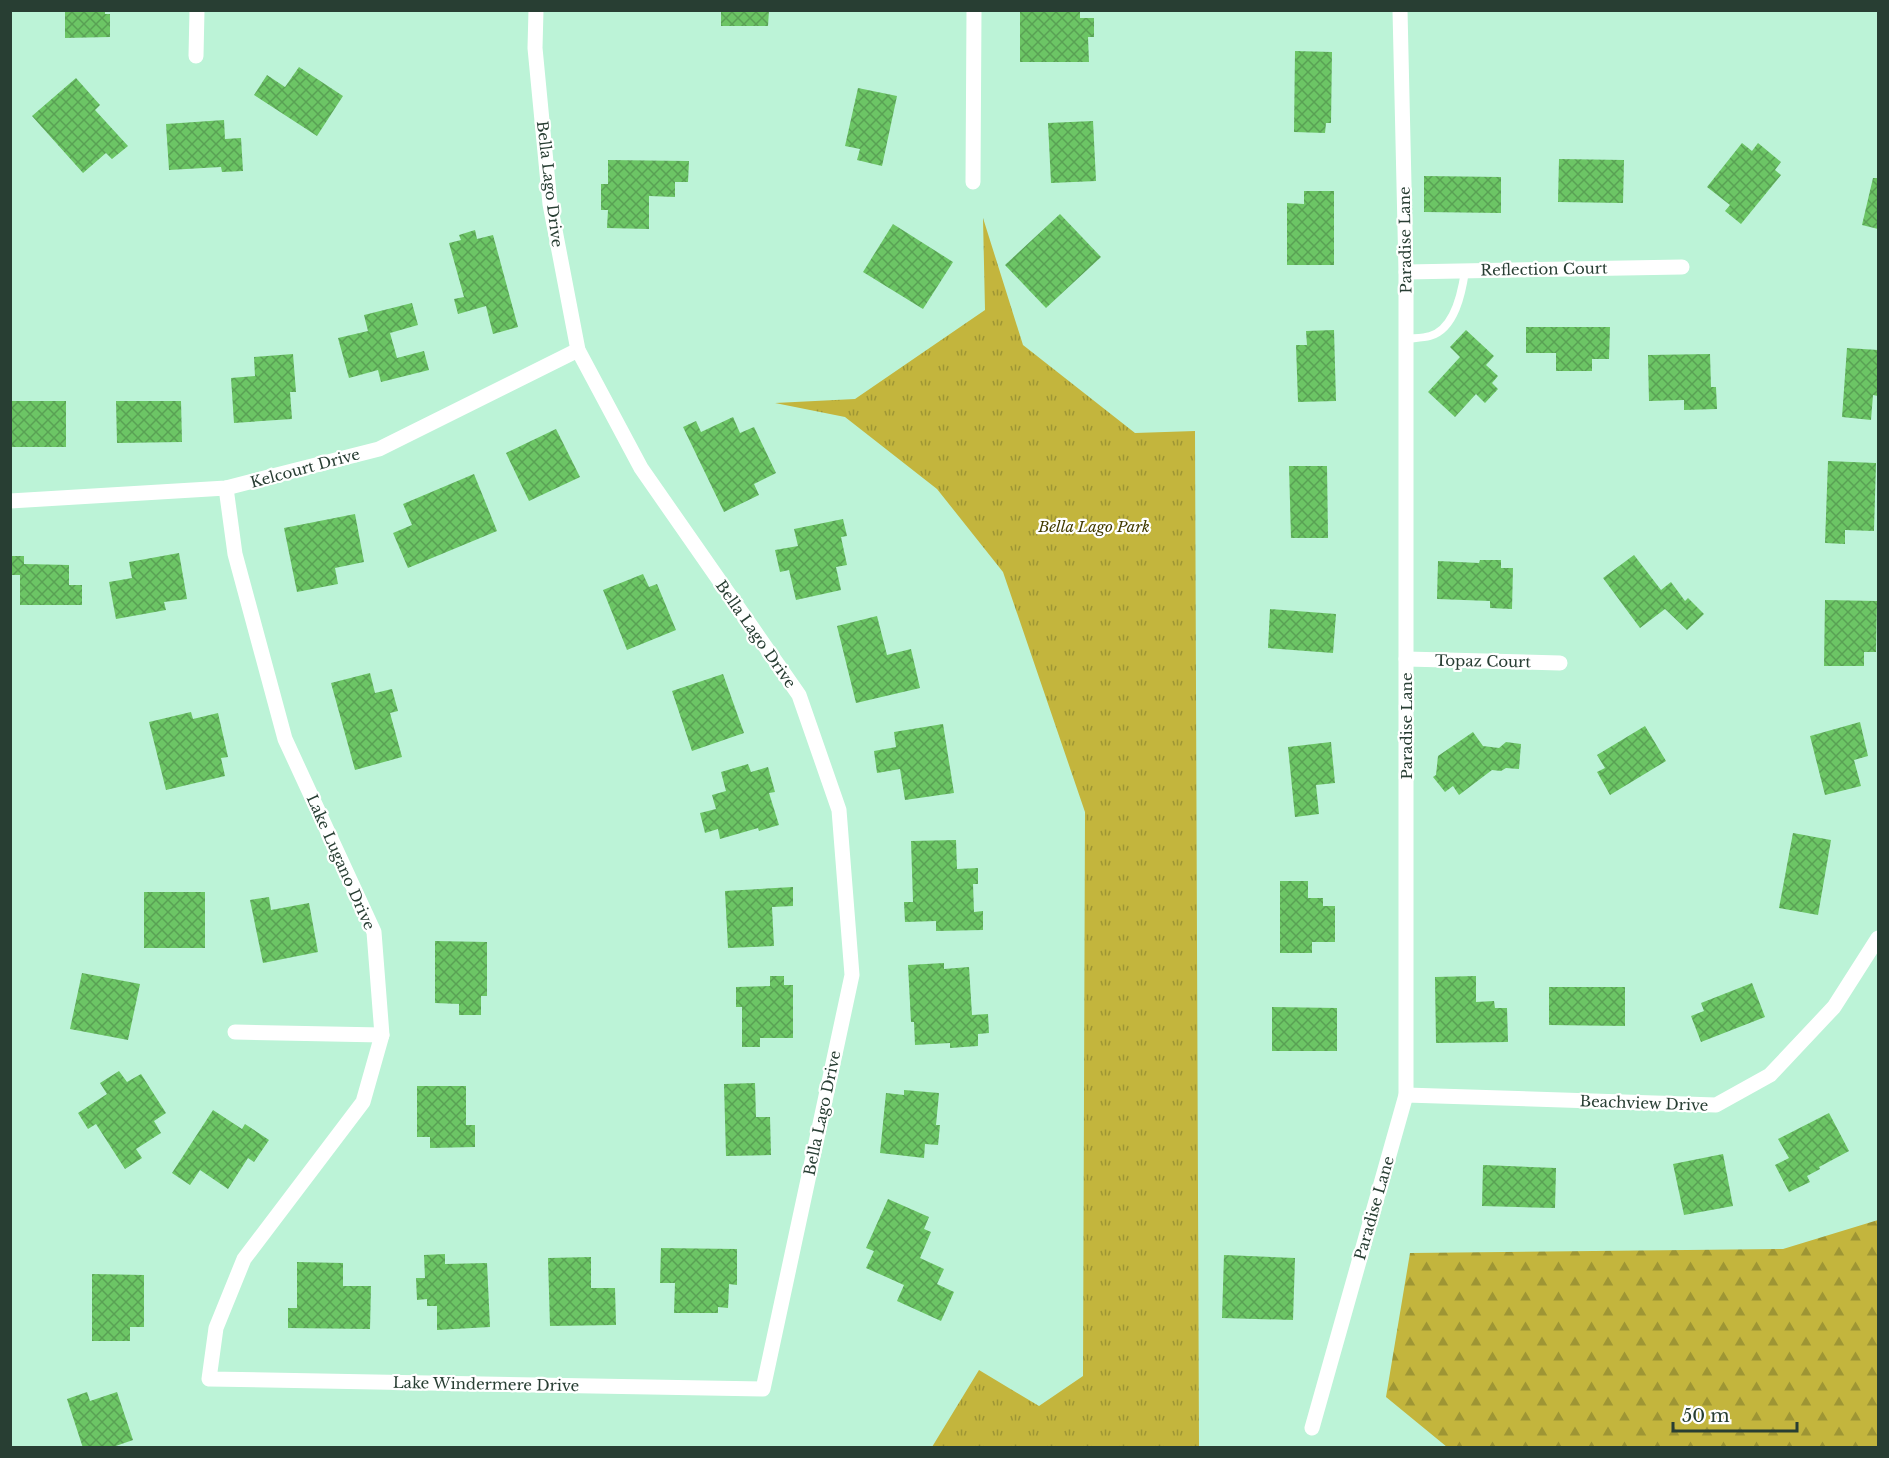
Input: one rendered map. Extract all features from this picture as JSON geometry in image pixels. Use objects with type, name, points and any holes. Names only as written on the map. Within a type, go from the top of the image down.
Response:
[{"type":"street","points":[[196,56],[197,10]]},
{"type":"street","name":"Bella Lago Drive","points":[[536,10],[535,48],[550,204],[578,350],[641,468],[799,695],[839,810],[852,975],[763,1389]]},
{"type":"street","points":[[973,182],[974,10]]},
{"type":"street","name":"Paradise Lane","points":[[1312,1428],[1406,1095],[1406,272],[1400,10]]},
{"type":"street","name":"Reflection Court","points":[[1406,272],[1682,267]]},
{"type":"street","name":"Kelcourt Drive","points":[[10,501],[226,488],[379,449],[578,350]]},
{"type":"street","name":"Lake Lugano Drive","points":[[209,1378],[216,1328],[244,1259],[363,1102],[382,1035],[374,932],[285,739],[235,554],[226,488]]},
{"type":"street","name":"Topaz Court","points":[[1406,659],[1560,663]]},
{"type":"street","name":"Beachview Drive","points":[[1406,1095],[1716,1105],[1770,1075],[1834,1007],[1878,938]]},
{"type":"street","points":[[235,1032],[382,1035]]},
{"type":"street","name":"Lake Windermere Drive","points":[[209,1378],[763,1389]]},
{"type":"lane","points":[[1406,339],[1432,336],[1444,326],[1456,310],[1465,271]]},
{"type":"green space","name":"Bella Lago Park","points":[[983,218],[1023,345],[1135,433],[1195,431],[1199,1447],[932,1447],[979,1370],[1039,1406],[1083,1376],[1085,812],[1003,572],[937,489],[845,417],[775,403],[855,399],[985,310]]},
{"type":"green space","points":[[1878,1220],[1878,1447],[1447,1447],[1386,1397],[1410,1253],[1783,1249]]},
{"type":"building","points":[[65,10],[105,10],[105,14],[110,14],[110,37],[65,38]]},
{"type":"building","points":[[721,10],[769,10],[768,26],[721,26]]},
{"type":"building","points":[[1020,10],[1080,10],[1080,18],[1094,18],[1094,37],[1088,37],[1089,62],[1020,62]]},
{"type":"building","points":[[1295,51],[1332,52],[1331,123],[1326,123],[1325,133],[1294,132]]},
{"type":"building","points":[[299,67],[343,96],[317,136],[254,95],[267,75],[285,87]]},
{"type":"building","points":[[76,78],[100,105],[95,110],[128,146],[112,159],[106,153],[83,173],[32,116]]},
{"type":"building","points":[[858,88],[897,96],[882,166],[857,160],[860,149],[845,146]]},
{"type":"building","points":[[224,120],[225,139],[241,138],[243,171],[222,172],[221,167],[169,170],[166,124]]},
{"type":"building","points":[[1093,121],[1096,181],[1051,183],[1048,123]]},
{"type":"building","points":[[1742,143],[1752,151],[1758,143],[1781,162],[1775,170],[1781,175],[1741,224],[1725,211],[1730,205],[1707,187]]},
{"type":"building","points":[[1559,159],[1624,160],[1623,203],[1558,202]]},
{"type":"building","points":[[608,160],[689,161],[688,182],[675,182],[675,197],[649,196],[649,229],[607,228],[608,210],[601,210],[601,184],[608,184]]},
{"type":"building","points":[[1424,176],[1501,177],[1501,213],[1424,212]]},
{"type":"building","points":[[1873,178],[1878,178],[1878,229],[1862,225]]},
{"type":"building","points":[[1304,191],[1334,191],[1334,265],[1287,265],[1287,203],[1304,204]]},
{"type":"building","points":[[1060,214],[1101,257],[1046,308],[1005,265]]},
{"type":"building","points":[[893,224],[953,262],[923,309],[863,272]]},
{"type":"building","points":[[475,230],[477,239],[493,235],[518,327],[493,334],[486,306],[458,314],[454,299],[464,297],[449,243],[461,240],[459,235]]},
{"type":"building","points":[[412,303],[418,325],[390,333],[397,358],[424,351],[429,370],[381,382],[378,370],[349,378],[338,338],[368,331],[364,315]]},
{"type":"building","points":[[1526,327],[1610,327],[1609,359],[1592,359],[1592,371],[1556,371],[1556,353],[1526,353]]},
{"type":"building","points":[[1334,330],[1336,401],[1298,402],[1296,345],[1307,345],[1306,331]]},
{"type":"building","points":[[1466,330],[1494,356],[1486,365],[1498,376],[1492,383],[1498,389],[1485,403],[1476,394],[1455,417],[1428,392],[1460,357],[1450,347]]},
{"type":"building","points":[[1847,348],[1878,350],[1878,396],[1873,395],[1871,420],[1842,417]]},
{"type":"building","points":[[293,354],[296,392],[290,392],[292,419],[234,423],[231,378],[255,376],[254,357]]},
{"type":"building","points":[[1710,354],[1711,387],[1716,387],[1717,409],[1684,410],[1684,400],[1649,401],[1648,355]]},
{"type":"building","points":[[10,401],[66,401],[66,447],[10,447]]},
{"type":"building","points":[[116,401],[181,401],[182,442],[117,443]]},
{"type":"building","points":[[733,417],[740,433],[754,427],[776,473],[754,484],[759,495],[724,512],[683,427],[696,421],[701,432]]},
{"type":"building","points":[[556,429],[580,477],[529,501],[506,453]]},
{"type":"building","points":[[1828,461],[1876,463],[1874,531],[1845,530],[1845,544],[1825,543]]},
{"type":"building","points":[[1289,466],[1327,466],[1328,538],[1291,538]]},
{"type":"building","points":[[474,474],[497,531],[408,568],[393,533],[412,525],[403,504]]},
{"type":"building","points":[[355,514],[364,562],[335,568],[338,584],[297,592],[284,528]]},
{"type":"building","points":[[843,519],[847,536],[841,537],[847,565],[836,567],[841,590],[796,600],[789,570],[780,572],[775,550],[798,546],[794,529]]},
{"type":"building","points":[[179,553],[187,599],[164,602],[166,610],[116,619],[109,582],[132,578],[129,562]]},
{"type":"building","points":[[1634,555],[1661,590],[1671,582],[1685,601],[1688,598],[1704,614],[1687,630],[1665,609],[1640,628],[1603,578]]},
{"type":"building","points":[[10,556],[24,556],[24,564],[69,565],[69,585],[82,585],[82,605],[20,605],[20,575],[10,575]]},
{"type":"building","points":[[1480,560],[1501,560],[1501,568],[1513,568],[1512,609],[1490,608],[1490,601],[1437,599],[1438,561],[1479,563]]},
{"type":"building","points":[[643,574],[649,587],[657,584],[676,630],[627,650],[603,590]]},
{"type":"building","points":[[1825,600],[1877,601],[1876,652],[1864,652],[1864,666],[1824,666]]},
{"type":"building","points":[[1270,609],[1336,614],[1333,653],[1268,648]]},
{"type":"building","points":[[877,616],[887,655],[911,649],[920,688],[856,703],[837,626]]},
{"type":"building","points":[[370,673],[375,693],[392,689],[398,711],[390,713],[402,757],[355,770],[331,683]]},
{"type":"building","points":[[723,674],[744,733],[692,751],[672,691]]},
{"type":"building","points":[[191,712],[193,719],[218,713],[228,757],[221,758],[225,776],[166,790],[149,722]]},
{"type":"building","points":[[1860,722],[1868,756],[1854,760],[1861,786],[1825,795],[1810,736]]},
{"type":"building","points":[[943,724],[954,793],[905,800],[900,769],[877,773],[874,751],[896,747],[894,732]]},
{"type":"building","points":[[1645,726],[1666,761],[1610,795],[1597,772],[1605,768],[1597,755]]},
{"type":"building","points":[[1473,732],[1483,746],[1499,748],[1506,742],[1521,744],[1519,769],[1492,770],[1459,795],[1453,786],[1445,792],[1433,777],[1436,775],[1438,756]]},
{"type":"building","points":[[1331,742],[1335,783],[1316,785],[1319,814],[1295,817],[1288,747]]},
{"type":"building","points":[[748,764],[751,772],[768,767],[775,792],[769,793],[779,825],[759,831],[758,828],[720,839],[718,829],[705,833],[700,813],[716,809],[712,795],[726,791],[721,772]]},
{"type":"building","points":[[1793,833],[1831,840],[1818,915],[1779,908]]},
{"type":"building","points":[[956,840],[957,869],[978,868],[978,884],[973,884],[974,912],[983,911],[983,930],[936,931],[936,921],[905,922],[904,902],[913,902],[911,841]]},
{"type":"building","points":[[1280,881],[1308,881],[1308,898],[1323,898],[1323,906],[1335,906],[1335,942],[1312,942],[1312,953],[1280,953]]},
{"type":"building","points":[[793,887],[793,906],[772,907],[774,946],[728,948],[725,891]]},
{"type":"building","points":[[144,892],[205,892],[205,948],[144,948]]},
{"type":"building","points":[[269,897],[271,910],[309,903],[318,952],[263,963],[250,900]]},
{"type":"building","points":[[435,941],[487,942],[487,996],[481,996],[481,1015],[459,1015],[459,1004],[435,1003]]},
{"type":"building","points":[[944,963],[944,969],[969,967],[972,1015],[988,1014],[989,1033],[978,1034],[978,1046],[950,1048],[950,1043],[915,1045],[914,1022],[911,1022],[908,965]]},
{"type":"building","points":[[82,973],[140,984],[128,1040],[70,1029]]},
{"type":"building","points":[[770,976],[784,976],[784,985],[793,985],[793,1038],[760,1038],[760,1047],[742,1047],[742,1007],[736,1007],[736,987],[770,986]]},
{"type":"building","points":[[1476,976],[1476,1002],[1494,1001],[1495,1008],[1507,1008],[1508,1042],[1436,1043],[1435,977]]},
{"type":"building","points":[[1752,983],[1765,1017],[1701,1042],[1691,1016],[1704,1011],[1701,1003]]},
{"type":"building","points":[[1549,987],[1625,987],[1625,1026],[1549,1025]]},
{"type":"building","points":[[1272,1007],[1337,1008],[1337,1051],[1272,1051]]},
{"type":"building","points":[[119,1071],[127,1082],[141,1074],[166,1113],[154,1121],[161,1133],[136,1149],[142,1158],[125,1169],[96,1124],[88,1129],[78,1113],[107,1094],[100,1083]]},
{"type":"building","points":[[755,1083],[756,1117],[770,1117],[771,1155],[726,1156],[724,1084]]},
{"type":"building","points":[[417,1086],[466,1086],[466,1125],[475,1125],[475,1147],[430,1148],[430,1137],[417,1137]]},
{"type":"building","points":[[904,1090],[939,1093],[936,1125],[940,1125],[938,1145],[925,1144],[924,1158],[880,1153],[886,1093],[904,1095]]},
{"type":"building","points":[[213,1110],[242,1129],[245,1124],[269,1140],[254,1162],[248,1158],[228,1189],[200,1170],[190,1185],[172,1173]]},
{"type":"building","points":[[1829,1113],[1849,1151],[1819,1167],[1820,1169],[1807,1176],[1810,1182],[1789,1192],[1775,1165],[1789,1158],[1778,1139]]},
{"type":"building","points":[[1723,1154],[1733,1206],[1684,1215],[1673,1164]]},
{"type":"building","points":[[1483,1165],[1556,1168],[1555,1208],[1482,1206]]},
{"type":"building","points":[[888,1199],[929,1217],[924,1229],[931,1232],[920,1258],[944,1269],[937,1284],[954,1292],[941,1321],[897,1301],[904,1285],[866,1268],[874,1251],[866,1248]]},
{"type":"building","points":[[661,1248],[737,1249],[737,1285],[729,1284],[728,1308],[718,1307],[718,1313],[674,1313],[675,1283],[660,1283]]},
{"type":"building","points":[[445,1254],[445,1264],[487,1263],[490,1327],[437,1330],[437,1306],[427,1306],[427,1299],[417,1300],[416,1278],[425,1278],[424,1255]]},
{"type":"building","points":[[1224,1255],[1295,1258],[1293,1320],[1222,1318]]},
{"type":"building","points":[[591,1257],[591,1288],[615,1288],[616,1325],[550,1326],[548,1258]]},
{"type":"building","points":[[297,1262],[343,1263],[343,1286],[371,1286],[370,1329],[288,1328],[288,1308],[297,1308]]},
{"type":"building","points":[[92,1274],[144,1275],[144,1327],[130,1327],[130,1341],[92,1341]]},
{"type":"building","points":[[87,1392],[90,1401],[117,1392],[133,1440],[110,1448],[83,1448],[67,1399]]}]
